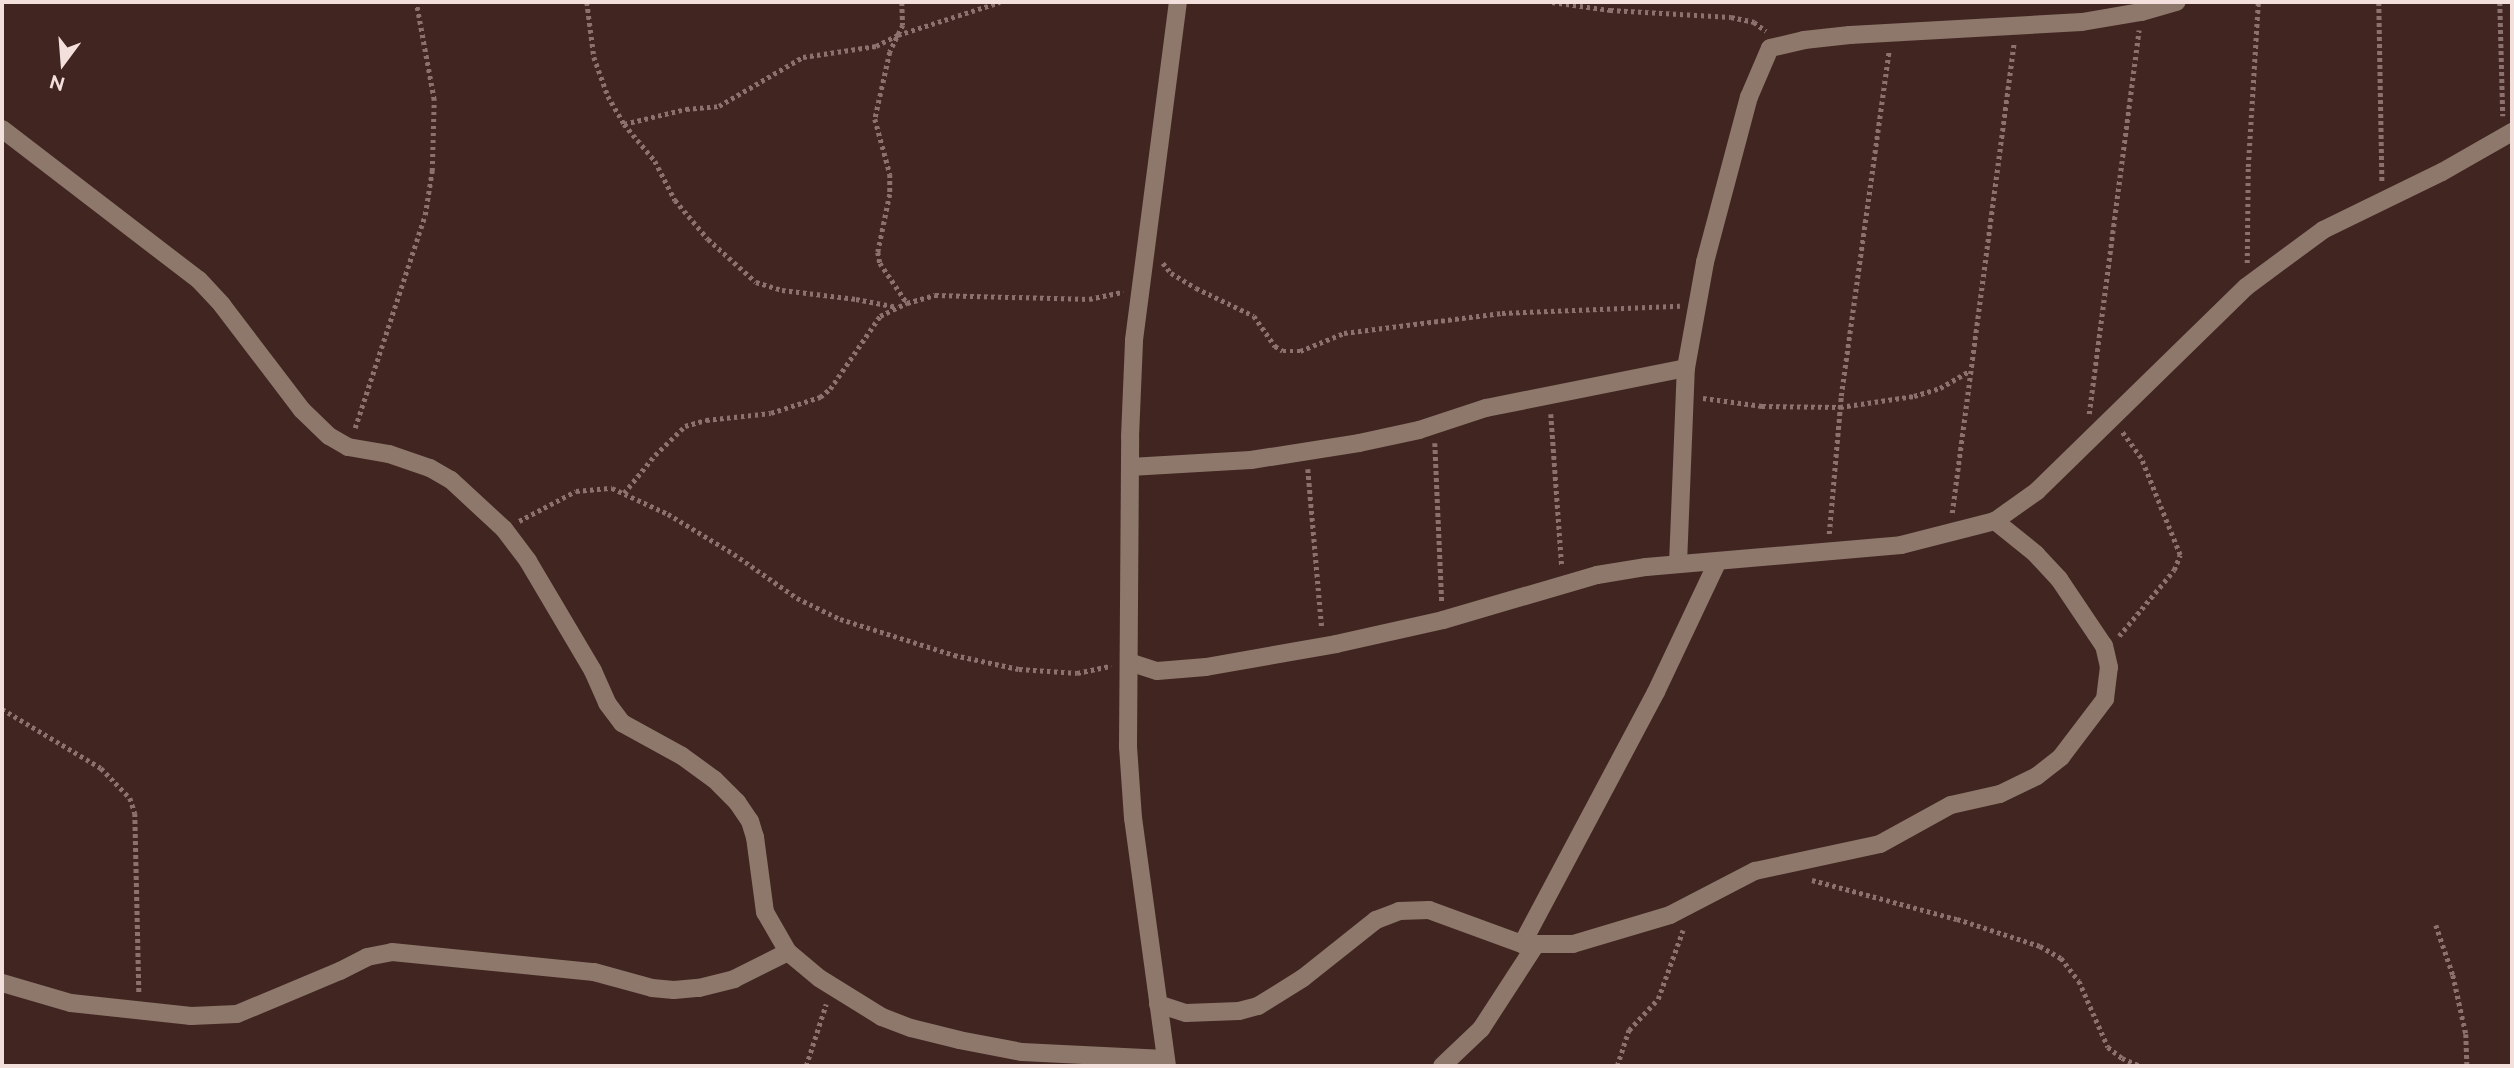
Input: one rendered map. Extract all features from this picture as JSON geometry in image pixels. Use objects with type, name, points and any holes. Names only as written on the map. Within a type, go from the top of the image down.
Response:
[{"type":"street","points":[[2,128],[199,280],[222,305],[302,410],[329,436],[348,447],[389,454],[430,468],[451,480],[504,529],[528,561],[593,671],[607,703],[622,723],[682,756],[714,779],[737,802],[750,821],[755,837],[765,912],[789,952],[831,987],[882,1017],[911,1028],[959,1040],[1022,1052],[1166,1063],[1133,818],[1128,747],[1130,467],[1134,340],[1178,2]]},
{"type":"street","points":[[1678,564],[1686,368],[1705,262],[1749,97],[1767,51],[1774,46],[1804,40],[2082,22],[2141,12],[2177,2]]},
{"type":"street","points":[[1129,662],[1157,671],[1194,668],[1324,646],[1443,620],[1597,575],[1678,564],[1901,545],[1995,521],[2037,491],[2246,287],[2323,230],[2442,172],[2508,135]]},
{"type":"street","points":[[1130,467],[1251,460],[1307,452],[1434,425],[1486,408],[1549,394],[1686,368]]},
{"type":"street","points":[[1158,1004],[1186,1013],[1239,1011],[1258,1006],[1303,978],[1376,920],[1399,911],[1429,911],[1528,945],[1573,944],[1670,915],[1755,871],[1880,844],[1951,805],[2000,794],[2037,776],[2061,757],[2105,699],[2109,667],[2105,651],[2059,579],[2036,554],[1995,521]]},
{"type":"street","points":[[1442,1066],[1481,1029],[1528,945],[1656,692],[1718,561]]},
{"type":"street","points":[[2,983],[71,1003],[191,1016],[237,1014],[367,957],[392,952],[594,972],[652,988],[674,990],[699,988],[734,979],[789,952]]},
{"type":"path","points":[[348,447],[425,215],[432,171],[434,100],[416,2]]},
{"type":"path","points":[[587,2],[594,57],[608,96],[624,124],[655,161],[675,200],[708,239],[756,282],[782,290],[897,307]]},
{"type":"path","points":[[902,2],[905,15],[890,52],[875,119],[890,174],[890,194],[878,252],[880,263],[907,303]]},
{"type":"path","points":[[624,124],[686,109],[719,106],[803,57],[876,46],[898,35],[1000,2]]},
{"type":"path","points":[[1552,2],[1754,22],[1765,27],[1774,46]]},
{"type":"path","points":[[2246,287],[2248,167],[2258,2]]},
{"type":"path","points":[[2379,2],[2382,200]]},
{"type":"path","points":[[2500,2],[2508,135]]},
{"type":"path","points":[[2085,444],[2141,12]]},
{"type":"path","points":[[1949,534],[2015,28]]},
{"type":"path","points":[[1828,553],[1840,407],[1891,33]]},
{"type":"path","points":[[1146,244],[1171,273],[1254,316],[1275,346],[1283,351],[1300,351],[1344,332],[1502,313],[1697,306]]},
{"type":"path","points":[[624,493],[655,455],[685,426],[706,420],[771,413],[820,397],[836,381],[880,316],[907,303],[935,295],[971,293],[1089,299],[1141,289]]},
{"type":"path","points":[[1685,397],[1762,406],[1840,407],[1913,396],[1940,388],[1971,371]]},
{"type":"path","points":[[1549,394],[1563,584]]},
{"type":"path","points":[[2105,424],[2123,432],[2141,458],[2180,555],[2174,570],[2152,599],[2105,651]]},
{"type":"path","points":[[1434,425],[1443,620]]},
{"type":"path","points":[[1307,452],[1324,646]]},
{"type":"path","points":[[504,529],[576,491],[612,488],[668,514],[797,598],[840,619],[954,654],[1019,669],[1077,673],[1129,662]]},
{"type":"path","points":[[2,709],[101,768],[130,798],[135,813],[139,1011]]},
{"type":"path","points":[[1804,878],[1957,919],[2040,946],[2061,958],[2079,981],[2108,1047],[2122,1058],[2141,1066]]},
{"type":"path","points":[[1617,1066],[1629,1030],[1658,999],[1693,903]]},
{"type":"path","points":[[2436,925],[2453,975],[2466,1034],[2467,1066]]},
{"type":"path","points":[[806,1066],[831,987]]}]
